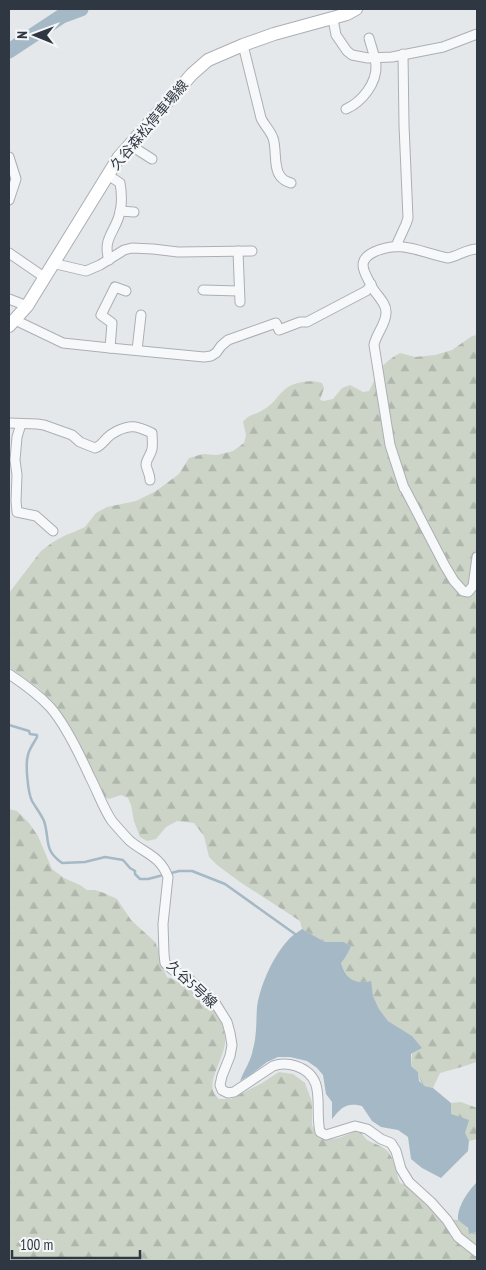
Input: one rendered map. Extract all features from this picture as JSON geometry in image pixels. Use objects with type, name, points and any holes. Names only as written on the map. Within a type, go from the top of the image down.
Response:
[{"type":"main road","name":"久谷森松停車場線","points":[[12,323],[27,306],[119,157],[192,74],[208,60],[243,45],[274,34],[333,19],[356,9]]},
{"type":"street","points":[[333,19],[336,35],[347,51],[352,55],[375,58],[392,57],[443,47],[477,34]]},
{"type":"street","points":[[346,109],[361,100],[367,92],[376,69],[369,38]]},
{"type":"street","points":[[243,45],[261,118],[270,131],[276,147],[276,166],[282,178],[291,183]]},
{"type":"street","points":[[396,246],[408,218],[403,54]]},
{"type":"street","points":[[130,145],[152,159]]},
{"type":"street","points":[[9,157],[12,179],[9,200]]},
{"type":"street","points":[[108,175],[120,183],[122,190],[119,218],[107,244],[109,260]]},
{"type":"street","points":[[120,211],[134,212]]},
{"type":"street","points":[[477,248],[448,258],[396,246],[384,247],[371,253],[363,262],[370,284],[386,308],[385,318],[374,345],[390,445],[404,488],[445,566],[463,591],[468,592],[473,586],[477,557]]},
{"type":"street","points":[[52,263],[86,271],[128,248],[178,252],[252,251]]},
{"type":"street","points":[[238,251],[240,302]]},
{"type":"street","points":[[9,253],[44,277]]},
{"type":"street","points":[[12,323],[63,342],[204,357],[211,356],[228,340],[276,323],[279,330],[300,322],[306,322],[366,291],[370,284]]},
{"type":"street","points":[[110,348],[112,323],[101,315],[115,287],[126,291]]},
{"type":"street","points":[[203,290],[240,291]]},
{"type":"street","points":[[9,299],[27,306]]},
{"type":"street","points":[[137,350],[140,315]]},
{"type":"street","points":[[9,423],[37,424],[58,430],[72,435],[80,442],[95,448],[100,446],[108,436],[127,426],[149,431],[152,433],[153,444],[146,462],[150,480]]},
{"type":"street","points":[[21,424],[17,437],[15,460],[17,475],[12,495],[17,512],[36,516],[53,531]]},
{"type":"street","name":"久谷5号線","points":[[9,674],[34,692],[51,708],[83,761],[110,819],[132,842],[159,861],[166,874],[163,924],[165,963],[190,980],[214,1001],[227,1022],[232,1045],[220,1084],[222,1090],[228,1093],[234,1092],[280,1063],[298,1066],[310,1073],[317,1092],[320,1132],[326,1134],[355,1126],[367,1129],[381,1139],[391,1143],[401,1169],[409,1182],[431,1202],[447,1220],[458,1237],[477,1252]]},
{"type":"green space","points":[[477,335],[477,1062],[440,1073],[433,1088],[422,1083],[418,1072],[411,1066],[412,1054],[421,1048],[412,1036],[388,1021],[379,1009],[373,996],[370,981],[360,982],[352,980],[343,969],[341,963],[351,947],[344,942],[325,942],[302,929],[300,921],[217,865],[209,857],[204,836],[194,823],[177,821],[166,827],[156,839],[147,841],[140,837],[128,798],[121,795],[109,799],[101,796],[54,703],[37,687],[9,667],[9,593],[41,551],[53,542],[85,527],[96,513],[107,507],[136,501],[156,491],[179,474],[189,458],[203,454],[217,455],[233,451],[244,443],[246,435],[243,422],[250,415],[266,408],[291,385],[307,381],[322,383],[324,388],[320,400],[324,401],[333,399],[342,388],[350,385],[363,392],[369,391],[380,369],[400,353],[415,357],[435,355],[452,350],[472,336]]},
{"type":"green space","points":[[9,809],[17,811],[29,823],[38,836],[52,869],[64,878],[87,890],[95,890],[117,899],[131,920],[155,942],[163,959],[163,968],[167,977],[197,992],[206,999],[214,1010],[221,1022],[225,1036],[224,1047],[214,1075],[212,1088],[219,1099],[231,1099],[279,1072],[293,1074],[305,1083],[312,1102],[312,1125],[318,1138],[337,1138],[355,1131],[362,1133],[369,1141],[385,1149],[393,1160],[400,1183],[424,1189],[451,1219],[463,1224],[470,1234],[477,1232],[477,1261],[9,1261]]},
{"type":"green space","points":[[461,1102],[477,1108],[477,1139],[469,1141],[450,1114],[451,1103]]},
{"type":"water","points":[[302,929],[325,942],[344,942],[351,947],[341,963],[348,977],[360,982],[371,981],[373,996],[379,1009],[388,1021],[412,1036],[422,1048],[411,1054],[411,1066],[418,1072],[419,1081],[425,1086],[433,1088],[451,1103],[451,1114],[469,1120],[465,1133],[469,1141],[468,1151],[441,1178],[422,1168],[411,1159],[408,1137],[398,1130],[381,1127],[372,1121],[362,1106],[348,1105],[332,1119],[332,1102],[326,1094],[323,1075],[307,1061],[290,1057],[278,1057],[267,1062],[240,1081],[252,1053],[256,1033],[257,1007],[265,980],[273,961],[284,945]]},
{"type":"water","points":[[477,1182],[477,1232],[469,1234],[468,1228],[458,1220],[458,1215],[464,1200]]},
{"type":"waterway","points":[[9,51],[62,16],[81,9]]},
{"type":"waterway","points":[[9,725],[37,735],[27,759],[29,792],[44,821],[50,849],[62,863],[85,862],[105,857],[123,860],[135,871],[135,874],[140,879],[148,879],[179,871],[192,871],[225,884],[297,937]]}]
